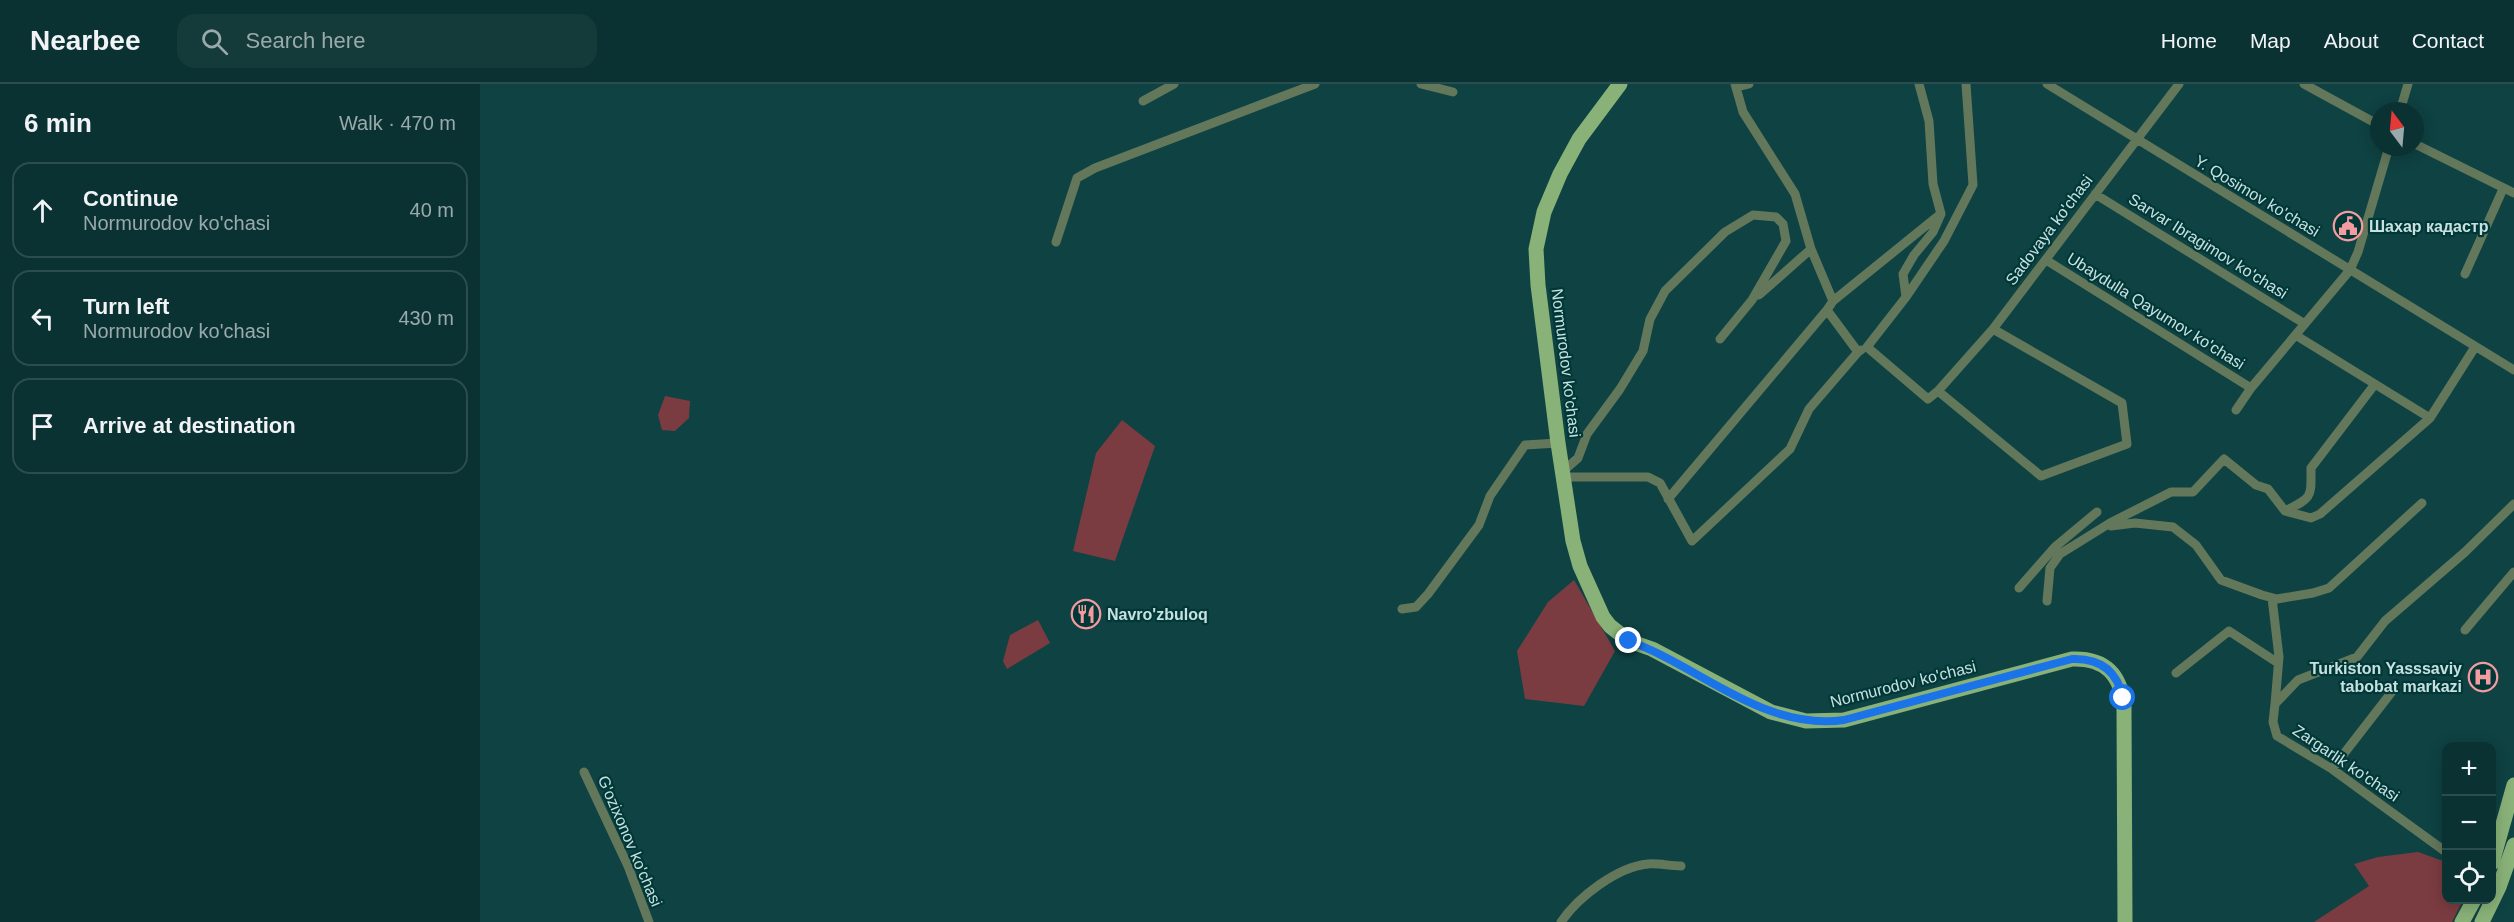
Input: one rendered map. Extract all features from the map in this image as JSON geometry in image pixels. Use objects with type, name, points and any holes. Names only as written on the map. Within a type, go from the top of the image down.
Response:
[{"type":"main road","name":"Normurodov ko'chasi","points":[[1620,84],[1569,156],[1544,212],[1538,239],[1538,285],[1562,475],[1580,566],[1597,607],[1610,626],[1629,641],[1652,650],[1750,703],[1783,716],[1819,722],[1844,720],[2062,661],[2081,659],[2102,663],[2118,683],[2124,707],[2124,922]]},
{"type":"main road","points":[[2496,850],[2514,785]]},
{"type":"main road","points":[[2482,922],[2509,879],[2514,845]]},
{"type":"main road","points":[[2462,922],[2472,904]]},
{"type":"street","points":[[1143,101],[1174,84]]},
{"type":"street","points":[[1056,242],[1077,178],[1095,168],[1315,84]]},
{"type":"street","points":[[1421,84],[1454,92]]},
{"type":"street","points":[[1749,84],[1736,86],[1743,112],[1795,194],[1830,305],[1862,349],[1928,399],[1938,391],[2042,476],[2127,444],[2122,403],[1993,328]]},
{"type":"street","points":[[1906,297],[1904,274],[1914,255],[1933,232],[1941,214],[1933,184],[1929,121],[1919,84]]},
{"type":"street","points":[[1562,475],[1648,477],[1660,483],[1692,541],[1790,449],[1809,409],[1906,297],[1944,241],[1973,185],[1966,84]]},
{"type":"street","name":"Y. Qosimov ko'chasi","points":[[2047,84],[2514,369]]},
{"type":"street","name":"Sadovaya ko'chasi","points":[[1938,391],[1993,328],[2179,84]]},
{"type":"street","points":[[2304,84],[2370,120]]},
{"type":"street","points":[[2403,102],[2408,84]]},
{"type":"street","points":[[2424,149],[2514,193]]},
{"type":"street","points":[[2236,410],[2251,388],[2297,336],[2350,270],[2358,252],[2386,156]]},
{"type":"street","points":[[2465,274],[2503,189]]},
{"type":"street","name":"Sarvar Ibragimov ko'chasi","points":[[2095,194],[2305,324]]},
{"type":"street","points":[[1668,499],[1830,305],[1941,214]]},
{"type":"street","points":[[1562,475],[1578,458],[1587,434],[1620,389],[1643,351],[1650,319],[1665,291],[1725,232],[1752,215],[1776,217],[1783,224],[1785,241],[1752,300]]},
{"type":"street","points":[[1720,339],[1752,300],[1811,249]]},
{"type":"street","name":"Ubaydulla Qayumov ko'chasi","points":[[2046,260],[2251,388]]},
{"type":"street","points":[[2297,336],[2430,418]]},
{"type":"street","points":[[2047,602],[2050,568],[2060,554],[2106,526],[2171,492],[2193,492],[2224,459],[2256,485],[2268,489],[2285,511],[2311,518],[2320,514],[2430,418],[2475,347]]},
{"type":"street","points":[[2285,511],[2306,499],[2313,488],[2311,468],[2375,384]]},
{"type":"street","points":[[1402,609],[1416,607],[1428,594],[1479,525],[1490,496],[1525,445],[1558,443]]},
{"type":"street","points":[[2106,526],[2135,523],[2173,527],[2196,545],[2221,580],[2272,598],[2313,593],[2329,588],[2422,502]]},
{"type":"street","points":[[2275,704],[2298,680],[2357,657],[2385,621],[2465,552],[2514,504]]},
{"type":"street","points":[[2019,588],[2055,547],[2097,512]]},
{"type":"street","points":[[2465,630],[2514,572]]},
{"type":"street","points":[[2272,598],[2278,663],[2275,704]]},
{"type":"street","points":[[2176,673],[2229,631],[2278,663]]},
{"type":"street","points":[[2332,769],[2394,689]]},
{"type":"street","name":"Zargarlik ko'chasi","points":[[2275,704],[2272,722],[2277,735],[2332,769],[2443,850]]},
{"type":"street","name":"G'ozixonov ko'chasi","points":[[584,772],[628,866],[649,922]]},
{"type":"street","points":[[1561,922],[1591,891],[1621,871],[1648,864],[1680,866]]},
{"type":"shaded area","points":[[665,396],[690,401],[689,418],[675,431],[662,430],[658,415]]},
{"type":"shaded area","points":[[1122,420],[1155,446],[1115,561],[1073,551],[1096,453]]},
{"type":"shaded area","points":[[1574,580],[1615,651],[1584,706],[1525,699],[1517,651],[1548,602]]},
{"type":"shaded area","points":[[1038,620],[1050,643],[1007,669],[1003,661],[1010,635]]},
{"type":"shaded area","points":[[2418,852],[2442,861],[2442,904],[2461,904],[2452,922],[2314,922],[2369,886],[2354,864],[2378,857]]},
{"type":"place","name":"Шахар кадастр","points":[[2348,226]]},
{"type":"place","name":"Navro'zbuloq","points":[[1086,614]]},
{"type":"place","name":"Turkiston Yasssaviy tabobat markazi","points":[[2483,677]]},
{"type":"route","points":[[1629,641],[1652,650],[1750,703],[1795,720],[1832,722],[1844,720],[2072,659],[2102,663],[2114,676],[2123,698]]}]
